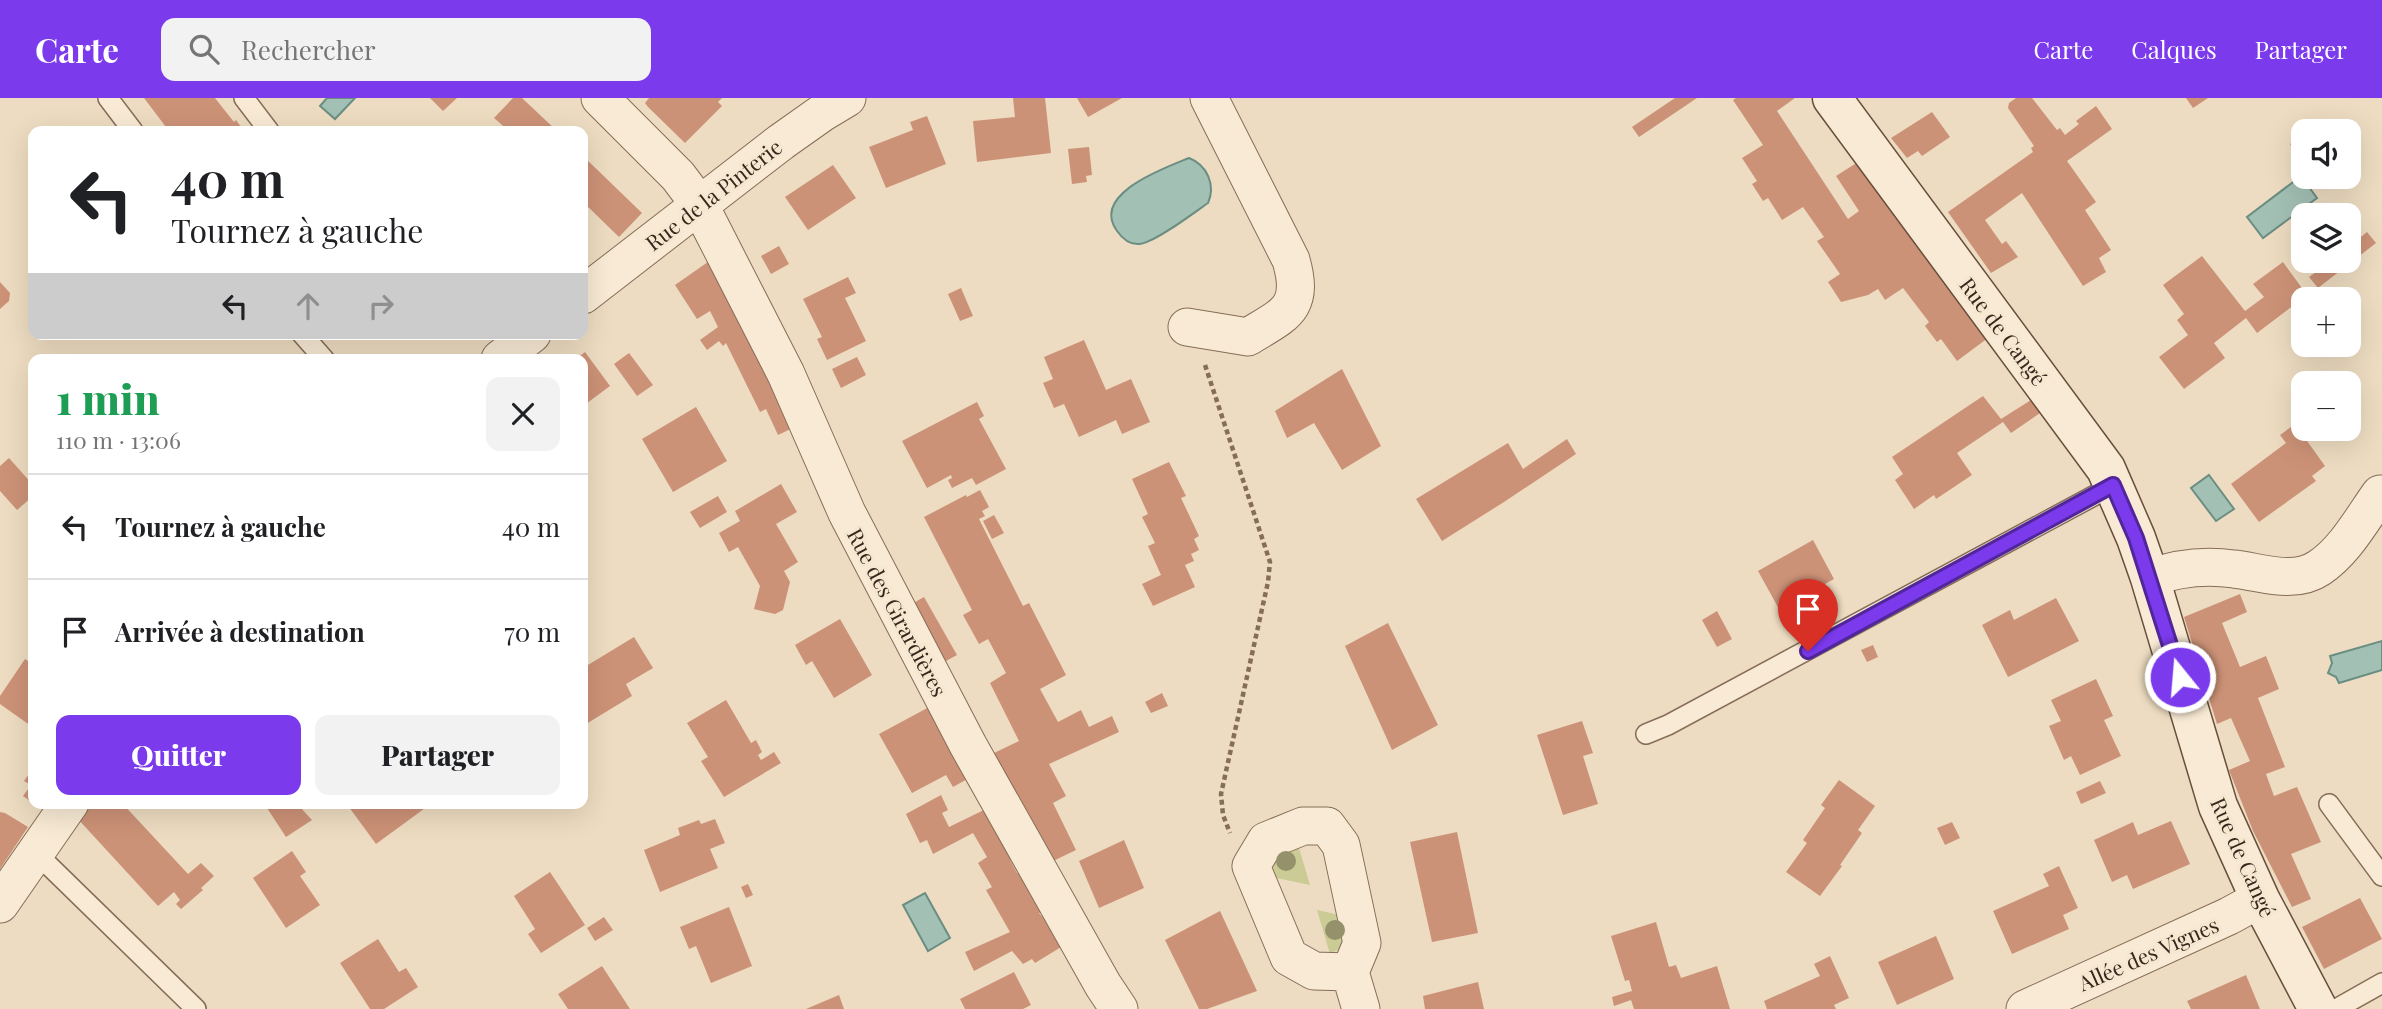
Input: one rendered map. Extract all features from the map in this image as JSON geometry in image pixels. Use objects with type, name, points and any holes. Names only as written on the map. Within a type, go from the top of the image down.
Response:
[{"type":"street","name":"Rue des Girardières","points":[[600,98],[678,177],[699,204],[786,374],[847,513],[968,745],[1119,1009]]},
{"type":"street","name":"Rue de la Pinterie","points":[[588,291],[821,113],[847,98]]},
{"type":"street","points":[[1187,327],[1248,337],[1290,309],[1296,294],[1297,280],[1291,260],[1209,98]]},
{"type":"street","name":"Rue de Cangé","points":[[1832,98],[2106,469],[2150,578],[2218,806],[2260,899],[2318,1009]]},
{"type":"street","points":[[506,354],[524,340]]},
{"type":"street","points":[[2150,578],[2186,568],[2234,568],[2264,575],[2294,576],[2318,569],[2342,548],[2380,494]]},
{"type":"street","points":[[0,904],[66,809]]},
{"type":"street","points":[[1350,972],[1314,971],[1289,957],[1251,866],[1266,841],[1303,826],[1327,827],[1341,845],[1362,943],[1350,972],[1361,1009]]},
{"type":"street","name":"Allée des Vignes","points":[[2032,1008],[2230,916],[2260,899]]},
{"type":"lane","points":[[108,98],[129,126]]},
{"type":"lane","points":[[244,98],[265,126]]},
{"type":"lane","points":[[307,340],[320,354]]},
{"type":"lane","points":[[1646,734],[1668,725],[1877,614],[2113,485]]},
{"type":"lane","points":[[2329,804],[2382,876]]},
{"type":"lane","points":[[35,852],[196,1009]]},
{"type":"lane","points":[[2336,1009],[2382,983]]},
{"type":"path","points":[[1187,327],[1211,377],[1270,562],[1268,582],[1220,794],[1223,815],[1231,837],[1251,866]]},
{"type":"green space","points":[[1296,838],[1310,885],[1272,877],[1272,861]]},
{"type":"green space","points":[[1317,910],[1349,917],[1341,948],[1330,954]]},
{"type":"shaded area","points":[[327,98],[355,98],[335,119],[320,106]]},
{"type":"shaded area","points":[[1189,158],[1201,165],[1208,176],[1211,189],[1208,203],[1154,239],[1145,243],[1129,242],[1117,231],[1111,218],[1113,205],[1134,184]]},
{"type":"shaded area","points":[[2291,184],[2291,189],[2310,189],[2317,198],[2310,203],[2291,203],[2291,217],[2263,238],[2247,217]]},
{"type":"shaded area","points":[[2209,475],[2234,509],[2216,521],[2191,488]]},
{"type":"shaded area","points":[[2382,641],[2382,670],[2339,683],[2336,677],[2328,673],[2332,663],[2330,656]]},
{"type":"shaded area","points":[[925,893],[950,938],[928,951],[903,905]]},
{"type":"building","points":[[144,98],[215,98],[240,126],[165,126]]},
{"type":"building","points":[[430,98],[457,98],[443,111]]},
{"type":"building","points":[[513,98],[522,98],[552,126],[503,126],[494,118]]},
{"type":"building","points":[[649,98],[722,98],[718,102],[722,106],[685,143],[648,107],[645,103]]},
{"type":"building","points":[[1013,98],[1045,98],[1051,153],[977,162],[973,121],[1015,117]]},
{"type":"building","points":[[1077,98],[1122,98],[1088,117]]},
{"type":"building","points":[[1675,98],[1697,98],[1639,137],[1632,127]]},
{"type":"building","points":[[1795,98],[1777,111],[1848,219],[1859,211],[1836,176],[1858,162],[1988,338],[1957,361],[1941,339],[1937,342],[1925,326],[1929,322],[1903,288],[1885,300],[1878,289],[1868,295],[1841,302],[1828,282],[1840,274],[1817,241],[1824,237],[1803,207],[1782,220],[1768,198],[1763,201],[1752,184],[1757,181],[1742,158],[1763,145],[1733,100]]},
{"type":"building","points":[[2016,98],[2032,98],[2057,130],[2060,128],[2065,135],[2079,124],[2076,121],[2096,106],[2112,129],[2067,161],[2096,202],[2085,210],[2111,250],[2099,258],[2106,272],[2083,286],[2022,193],[1985,220],[2002,244],[2006,241],[2018,257],[1991,273],[1948,212],[2033,152],[2031,148],[2034,146],[2008,108],[2009,103]]},
{"type":"building","points":[[2186,98],[2208,98],[2193,108]]},
{"type":"building","points":[[1932,112],[1950,137],[1922,156],[1918,151],[1907,158],[1891,138]]},
{"type":"building","points":[[927,116],[946,164],[886,188],[869,147],[913,130],[910,122]]},
{"type":"building","points":[[1089,147],[1092,175],[1086,176],[1087,182],[1072,184],[1068,149]]},
{"type":"building","points":[[588,161],[642,213],[619,237],[588,207]]},
{"type":"building","points":[[833,165],[856,198],[808,230],[785,197]]},
{"type":"building","points":[[2367,232],[2376,243],[2361,255],[2361,237]]},
{"type":"building","points":[[779,246],[789,264],[771,274],[761,256]]},
{"type":"building","points":[[2202,256],[2245,311],[2264,297],[2253,284],[2283,262],[2301,287],[2291,287],[2291,307],[2257,333],[2246,318],[2214,343],[2225,358],[2184,389],[2159,357],[2188,335],[2177,320],[2184,314],[2163,285]]},
{"type":"building","points":[[715,257],[801,424],[778,435],[766,409],[760,412],[726,343],[723,346],[719,341],[707,350],[700,340],[718,327],[710,311],[697,319],[675,285]]},
{"type":"building","points":[[2314,273],[2337,273],[2319,287],[2309,277]]},
{"type":"building","points":[[848,277],[856,293],[845,298],[866,341],[827,360],[817,339],[822,337],[803,299]]},
{"type":"building","points":[[0,282],[10,293],[9,301],[0,309]]},
{"type":"building","points":[[961,288],[973,316],[960,321],[948,294]]},
{"type":"building","points":[[1084,340],[1106,390],[1131,379],[1150,422],[1122,434],[1116,420],[1079,437],[1064,404],[1054,408],[1043,383],[1053,379],[1044,357]]},
{"type":"building","points":[[629,353],[653,385],[637,396],[614,364]]},
{"type":"building","points":[[588,356],[610,386],[588,402]]},
{"type":"building","points":[[857,357],[866,375],[841,388],[832,369]]},
{"type":"building","points":[[1342,369],[1381,446],[1342,470],[1314,423],[1287,438],[1275,411]]},
{"type":"building","points":[[1983,396],[2001,419],[2031,400],[2040,413],[2011,433],[2003,422],[1957,453],[1972,475],[1936,499],[1934,495],[1914,509],[1895,480],[1903,474],[1892,457]]},
{"type":"building","points":[[977,402],[984,416],[979,419],[1006,469],[976,485],[972,478],[952,488],[948,480],[952,478],[951,475],[927,488],[902,441]]},
{"type":"building","points":[[696,407],[727,461],[673,492],[642,439]]},
{"type":"building","points":[[2291,427],[2291,441],[2307,441],[2325,466],[2312,476],[2316,481],[2259,522],[2231,484],[2286,443],[2280,435]]},
{"type":"building","points":[[1567,439],[1576,454],[1442,541],[1416,499],[1508,443],[1523,469]]},
{"type":"building","points":[[9,458],[28,479],[28,500],[17,510],[0,491],[0,466]]},
{"type":"building","points":[[1169,462],[1186,496],[1181,498],[1199,536],[1194,539],[1199,550],[1191,554],[1194,561],[1185,565],[1195,587],[1153,606],[1142,584],[1161,575],[1148,546],[1155,543],[1142,517],[1148,514],[1132,479]]},
{"type":"building","points":[[781,484],[797,512],[776,524],[798,562],[784,571],[790,582],[783,610],[775,614],[754,609],[760,586],[738,547],[729,552],[719,533],[740,521],[735,511]]},
{"type":"building","points":[[980,490],[989,507],[982,511],[985,516],[979,519],[1023,606],[1029,603],[1066,675],[1040,689],[1058,722],[1081,710],[1089,727],[1112,716],[1119,732],[1049,764],[1066,796],[1053,803],[1076,850],[1049,863],[994,753],[1019,741],[990,683],[1006,673],[988,639],[979,644],[963,615],[972,610],[924,517]]},
{"type":"building","points":[[718,496],[727,512],[700,528],[690,512]]},
{"type":"building","points":[[994,515],[1004,533],[992,539],[983,521]]},
{"type":"building","points":[[1813,540],[1834,579],[1779,609],[1758,571]]},
{"type":"building","points":[[2240,594],[2247,612],[2222,623],[2240,667],[2266,656],[2279,689],[2258,698],[2285,767],[2266,774],[2274,796],[2297,787],[2321,842],[2291,854],[2311,899],[2292,907],[2253,831],[2229,770],[2250,761],[2231,718],[2217,724],[2184,617]]},
{"type":"building","points":[[924,597],[957,655],[937,666],[903,609]]},
{"type":"building","points":[[2056,598],[2079,641],[2008,677],[1982,625],[2010,610],[2014,620]]},
{"type":"building","points":[[1717,611],[1732,639],[1717,647],[1702,620]]},
{"type":"building","points":[[840,619],[872,675],[834,698],[812,661],[806,665],[795,645]]},
{"type":"building","points":[[1388,623],[1438,725],[1392,750],[1345,646]]},
{"type":"building","points":[[634,637],[653,668],[626,684],[632,696],[588,723],[588,665]]},
{"type":"building","points":[[1873,645],[1878,657],[1867,662],[1861,650]]},
{"type":"building","points":[[25,659],[28,661],[28,724],[0,704],[0,696]]},
{"type":"building","points":[[2096,679],[2113,716],[2104,720],[2121,756],[2080,775],[2071,756],[2064,760],[2049,726],[2061,721],[2051,700]]},
{"type":"building","points":[[1162,693],[1168,706],[1151,713],[1145,702]]},
{"type":"building","points":[[726,700],[751,743],[756,740],[762,752],[758,755],[761,760],[774,752],[781,763],[724,797],[701,761],[708,757],[687,723]]},
{"type":"building","points":[[931,706],[971,777],[953,787],[946,775],[912,793],[879,734]]},
{"type":"building","points":[[1582,721],[1593,753],[1583,756],[1598,804],[1563,815],[1537,735]]},
{"type":"building","points":[[1839,780],[1875,806],[1858,830],[1862,833],[1840,865],[1842,866],[1820,896],[1786,872],[1807,843],[1803,840],[1825,808],[1821,805]]},
{"type":"building","points":[[2100,781],[2106,793],[2081,804],[2076,792]]},
{"type":"building","points":[[941,795],[948,810],[942,813],[949,827],[988,808],[1016,856],[1010,860],[1017,873],[1023,870],[1045,911],[1039,913],[1066,944],[1035,963],[1032,959],[1023,964],[1012,951],[974,971],[965,952],[1010,932],[986,890],[992,887],[978,863],[987,857],[973,833],[933,854],[927,840],[920,843],[906,814]]},
{"type":"building","points":[[84,809],[128,809],[188,874],[201,863],[214,876],[201,888],[203,890],[181,909],[176,904],[180,900],[174,892],[158,906],[77,818]]},
{"type":"building","points":[[268,809],[302,809],[312,820],[286,837]]},
{"type":"building","points":[[350,809],[424,809],[376,844]]},
{"type":"building","points":[[0,812],[28,827],[0,869]]},
{"type":"building","points":[[715,819],[725,843],[710,849],[718,868],[660,892],[644,850],[680,835],[678,828],[699,820],[701,824]]},
{"type":"building","points":[[2171,821],[2190,864],[2133,889],[2127,875],[2112,882],[2094,840],[2133,822],[2138,835]]},
{"type":"building","points":[[1952,822],[1960,838],[1945,845],[1937,828]]},
{"type":"building","points":[[1457,832],[1478,933],[1432,942],[1410,842]]},
{"type":"building","points":[[1124,840],[1144,888],[1099,908],[1079,861]]},
{"type":"building","points":[[292,851],[306,872],[300,876],[320,905],[286,928],[253,878]]},
{"type":"building","points":[[2059,866],[2078,908],[2063,915],[2069,929],[2012,954],[1993,911],[2049,886],[2043,874]]},
{"type":"building","points":[[550,872],[585,925],[541,953],[528,934],[535,929],[514,896]]},
{"type":"building","points":[[748,884],[753,895],[746,898],[741,887]]},
{"type":"building","points":[[2360,898],[2382,939],[2324,969],[2302,927]]},
{"type":"building","points":[[729,907],[752,966],[711,983],[696,946],[689,949],[680,927]]},
{"type":"building","points":[[1220,911],[1257,991],[1207,1009],[1199,1009],[1165,940]]},
{"type":"building","points":[[604,917],[613,930],[595,941],[587,928]]},
{"type":"building","points":[[1656,922],[1669,967],[1676,965],[1681,978],[1717,966],[1730,1009],[1634,1009],[1631,1000],[1614,1006],[1612,997],[1632,991],[1629,980],[1625,981],[1611,936]]},
{"type":"building","points":[[1936,936],[1954,979],[1897,1005],[1878,962]]},
{"type":"building","points":[[378,939],[399,972],[406,968],[418,987],[384,1009],[370,1009],[340,963]]},
{"type":"building","points":[[1830,956],[1849,998],[1834,1005],[1836,1009],[1767,1009],[1764,1001],[1820,976],[1814,964]]},
{"type":"building","points":[[602,966],[630,1009],[568,1009],[558,994]]},
{"type":"building","points":[[1014,972],[1031,1005],[1023,1009],[965,1009],[960,999]]},
{"type":"building","points":[[2246,975],[2260,1009],[2191,1009],[2187,1001]]},
{"type":"building","points":[[1478,982],[1484,1009],[1425,1009],[1423,996]]},
{"type":"building","points":[[839,995],[844,1009],[806,1009]]},
{"type":"route","points":[[1808,651],[2113,485],[2150,578],[2180,677]]}]
